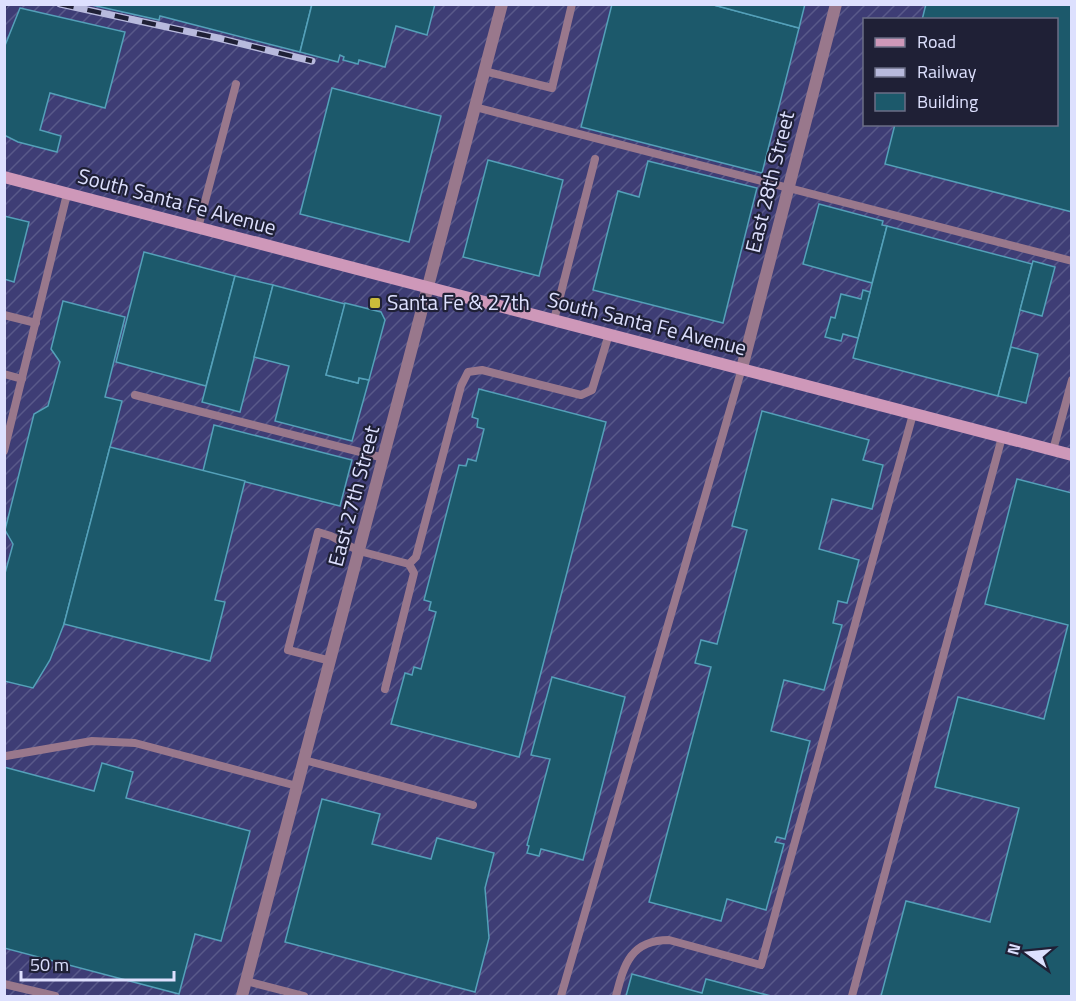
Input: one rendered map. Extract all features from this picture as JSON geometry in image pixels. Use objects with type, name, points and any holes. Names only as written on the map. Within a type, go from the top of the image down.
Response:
[{"type":"main road","name":"South Santa Fe Avenue","points":[[4,177],[1071,455]]},
{"type":"street","name":"East 27th Street","points":[[242,996],[502,4]]},
{"type":"street","name":"East 28th Street","points":[[742,368],[836,4]]},
{"type":"lane","points":[[484,71],[552,88],[572,4]]},
{"type":"lane","points":[[198,228],[236,84]]},
{"type":"lane","points":[[475,107],[1071,261]]},
{"type":"lane","points":[[554,320],[595,159]]},
{"type":"lane","points":[[4,451],[67,194]]},
{"type":"lane","points":[[4,315],[36,323]]},
{"type":"lane","points":[[409,564],[416,557],[461,386],[468,372],[482,370],[581,395],[592,390],[609,334]]},
{"type":"lane","points":[[561,996],[742,368]]},
{"type":"lane","points":[[4,374],[22,379]]},
{"type":"lane","points":[[1053,450],[1071,380]]},
{"type":"lane","points":[[135,395],[384,458]]},
{"type":"lane","points":[[616,996],[621,976],[631,956],[639,947],[654,940],[669,940],[761,965],[913,414]]},
{"type":"lane","points":[[852,996],[1002,437]]},
{"type":"lane","points":[[331,661],[288,650],[318,532],[332,536],[359,551],[409,564],[414,573],[385,689]]},
{"type":"lane","points":[[6,756],[92,741],[135,742],[297,786]]},
{"type":"lane","points":[[304,760],[473,805]]},
{"type":"lane","points":[[246,981],[304,996]]},
{"type":"lane","points":[[4,984],[55,996]]},
{"type":"shaded area","points":[[9,4],[1071,5],[1071,996],[5,996],[4,13]]},
{"type":"building","points":[[87,4],[312,4],[300,52],[160,16],[159,20]]},
{"type":"building","points":[[312,4],[435,4],[427,35],[396,26],[385,67],[359,60],[358,64],[343,60],[344,57],[340,55],[338,62],[300,52]]},
{"type":"building","points":[[612,4],[710,4],[799,28],[762,173],[581,127]]},
{"type":"building","points":[[710,4],[805,4],[799,28]]},
{"type":"building","points":[[926,4],[1072,4],[1072,212],[885,164],[894,126],[1058,126],[1058,18],[922,18]]},
{"type":"building","points":[[20,8],[125,32],[105,108],[50,93],[40,130],[61,136],[57,152],[18,142],[4,135],[4,48]]},
{"type":"building","points":[[332,88],[441,116],[409,242],[300,214]]},
{"type":"building","points":[[488,160],[563,180],[539,276],[463,257]]},
{"type":"building","points":[[648,161],[757,188],[723,323],[593,290],[618,191],[639,197]]},
{"type":"building","points":[[819,204],[883,221],[882,225],[887,226],[872,283],[803,264]]},
{"type":"building","points":[[4,216],[29,222],[14,282],[4,279]]},
{"type":"building","points":[[887,226],[1032,264],[998,396],[853,358]]},
{"type":"building","points":[[144,252],[235,276],[206,386],[116,362]]},
{"type":"building","points":[[1033,261],[1055,267],[1042,316],[1020,310]]},
{"type":"building","points":[[235,276],[273,285],[240,412],[202,402]]},
{"type":"building","points":[[273,285],[345,304],[326,375],[358,383],[359,378],[369,380],[352,441],[275,421],[289,366],[254,357]]},
{"type":"building","points":[[863,290],[870,292],[858,338],[843,334],[841,341],[825,337],[831,317],[835,318],[841,294],[861,299]]},
{"type":"building","points":[[63,301],[125,317],[105,397],[122,401],[64,624],[50,660],[33,688],[4,681],[4,577],[13,544],[5,530],[34,414],[48,406],[60,362],[51,349]]},
{"type":"building","points":[[345,303],[381,312],[385,320],[369,380],[359,378],[358,383],[326,375]]},
{"type":"building","points":[[1011,347],[1038,354],[1026,403],[998,396]]},
{"type":"building","points":[[479,389],[606,422],[519,757],[391,724],[405,673],[412,675],[414,667],[421,669],[436,612],[429,610],[431,602],[424,600],[459,465],[466,466],[468,459],[476,461],[484,429],[477,427],[478,419],[472,417]]},
{"type":"building","points":[[762,411],[869,440],[863,460],[883,465],[872,509],[832,499],[819,549],[859,560],[847,603],[838,601],[833,623],[842,625],[824,690],[784,680],[771,731],[810,741],[785,839],[777,837],[775,842],[784,844],[766,910],[727,899],[721,921],[649,902],[711,667],[695,663],[701,640],[717,644],[747,530],[732,526]]},
{"type":"building","points":[[214,425],[352,460],[340,506],[203,471]]},
{"type":"building","points":[[110,447],[245,481],[215,600],[225,602],[210,661],[64,624]]},
{"type":"building","points":[[1017,479],[1072,493],[1072,996],[881,996],[906,901],[990,922],[1019,808],[935,787],[958,697],[1044,719],[1068,625],[985,604]]},
{"type":"building","points":[[552,677],[625,697],[583,860],[541,849],[539,856],[527,853],[529,846],[527,845],[550,759],[531,755]]},
{"type":"building","points":[[102,763],[133,772],[126,798],[250,831],[221,941],[195,934],[179,994],[4,948],[4,767],[94,791]]},
{"type":"building","points":[[322,799],[380,814],[372,844],[431,859],[437,838],[494,853],[485,888],[489,938],[475,992],[285,942]]},
{"type":"building","points":[[632,974],[702,993],[706,979],[771,996],[626,996]]},
{"type":"railway","points":[[60,4],[312,61]]},
{"type":"place","name":"Santa Fe & 27th","points":[[375,303]]}]
